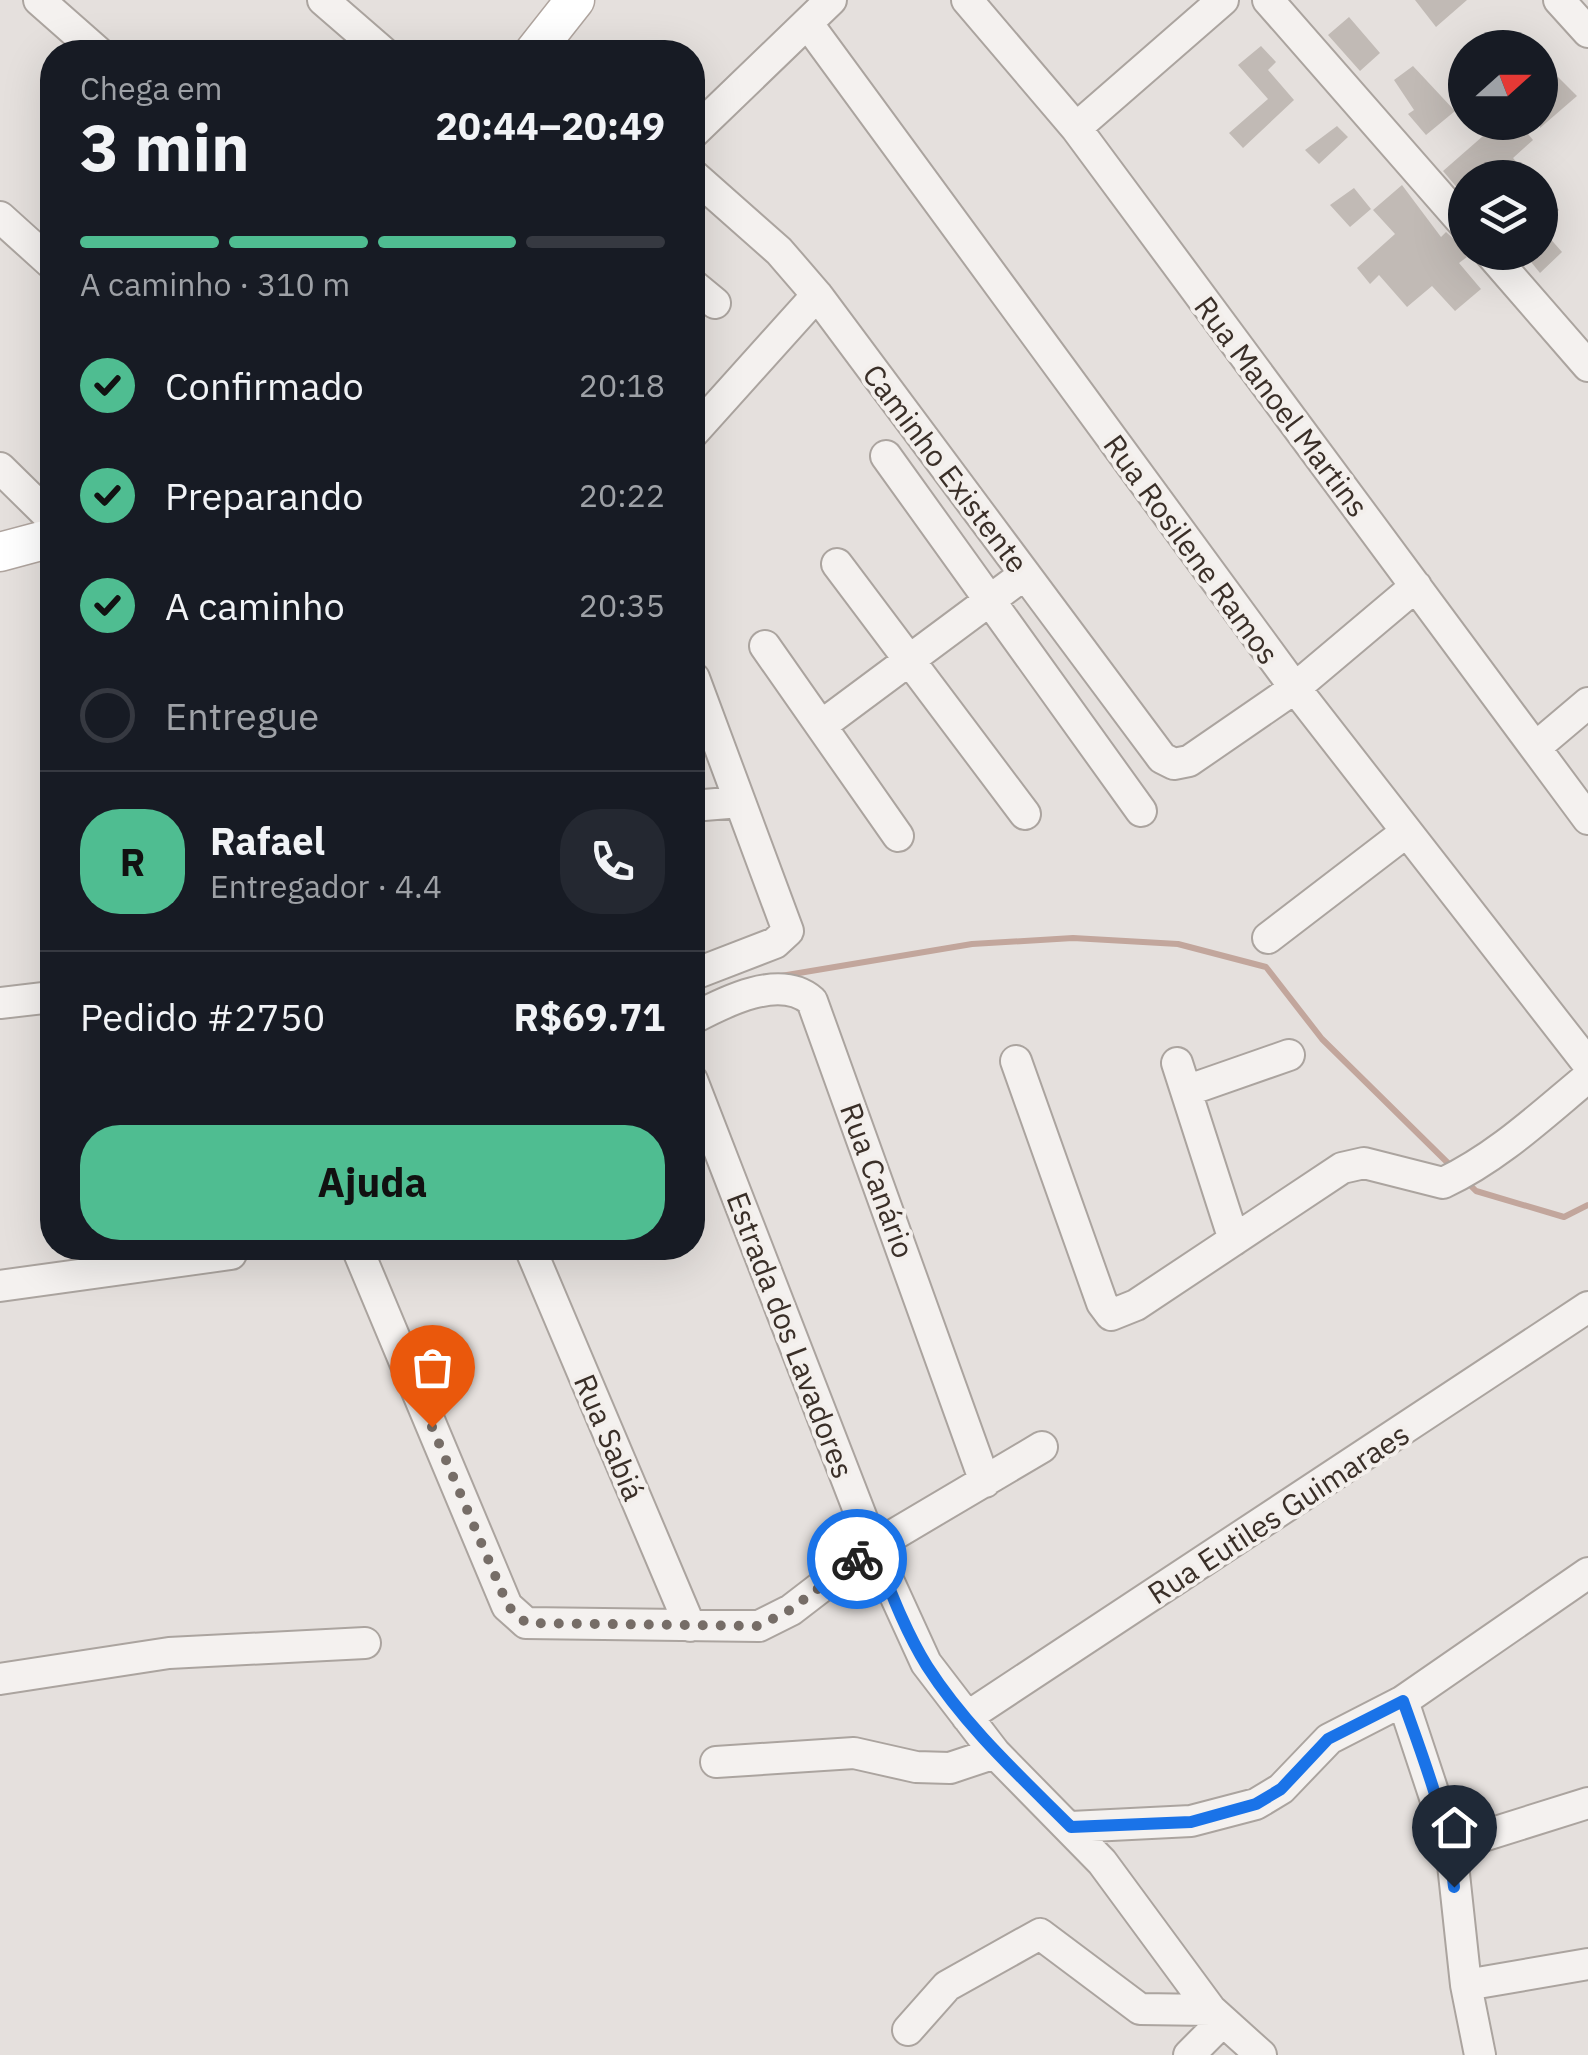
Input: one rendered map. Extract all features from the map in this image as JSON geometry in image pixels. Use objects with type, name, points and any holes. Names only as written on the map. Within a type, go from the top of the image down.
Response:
[{"type":"main road","points":[[545,40],[575,0]]},
{"type":"main road","points":[[0,552],[40,541]]},
{"type":"street","points":[[39,0],[84,40]]},
{"type":"street","points":[[323,0],[369,40]]},
{"type":"street","points":[[705,122],[831,0]]},
{"type":"street","name":"Rua Manoel Martins","points":[[967,0],[1076,128],[1588,819]]},
{"type":"street","points":[[1076,128],[1223,0]]},
{"type":"street","points":[[1268,0],[1448,206]]},
{"type":"street","points":[[1559,0],[1588,32]]},
{"type":"street","name":"Rua Rosilene Ramos","points":[[808,24],[1294,688],[1588,1064]]},
{"type":"street","name":"Caminho Existente","points":[[705,185],[758,231],[817,295],[1026,574],[1151,749],[1174,764],[1189,761],[1294,688]]},
{"type":"street","points":[[0,216],[40,253]]},
{"type":"street","points":[[1505,270],[1588,366]]},
{"type":"street","points":[[705,420],[817,295]]},
{"type":"street","points":[[886,456],[1141,811]]},
{"type":"street","points":[[0,468],[40,507]]},
{"type":"street","points":[[837,564],[1025,814]]},
{"type":"street","points":[[822,725],[1026,574]]},
{"type":"street","points":[[1294,688],[1416,586]]},
{"type":"street","points":[[766,646],[898,836]]},
{"type":"street","points":[[1536,746],[1588,704]]},
{"type":"street","points":[[705,708],[788,931],[782,939],[705,970]]},
{"type":"street","points":[[705,805],[740,802]]},
{"type":"street","points":[[1268,938],[1406,832]]},
{"type":"street","name":"Rua Canário","points":[[705,1013],[732,1000],[773,990],[800,991],[812,1001],[984,1482]]},
{"type":"street","points":[[0,1003],[40,998]]},
{"type":"street","points":[[1234,1240],[1182,1077],[1288,1055]]},
{"type":"street","points":[[1016,1061],[1102,1303],[1111,1315],[1136,1305],[1351,1164],[1378,1165],[1444,1183],[1483,1163],[1588,1077]]},
{"type":"street","name":"Estrada dos Lavadores","points":[[705,1114],[873,1547],[926,1664],[994,1753],[1071,1827],[1148,1919],[1217,2016],[1261,2055]]},
{"type":"street","points":[[0,1286],[188,1260]]},
{"type":"street","points":[[363,1260],[508,1606],[520,1619],[535,1624],[746,1628],[774,1620],[873,1547],[1042,1447]]},
{"type":"street","name":"Rua Sabiá","points":[[535,1260],[690,1626]]},
{"type":"street","name":"Rua Eutiles Guimaraes","points":[[966,1717],[1588,1307]]},
{"type":"street","points":[[1071,1827],[1191,1822],[1256,1804],[1281,1789],[1328,1739],[1403,1701],[1588,1574]]},
{"type":"street","points":[[0,1680],[169,1653],[364,1643]]},
{"type":"street","points":[[1403,1701],[1451,1846],[1466,1985],[1480,2055]]},
{"type":"street","points":[[716,1762],[854,1753],[930,1769],[950,1768],[994,1753]]},
{"type":"street","points":[[1451,1846],[1588,1803]]},
{"type":"street","points":[[908,2030],[947,1986],[1040,1934],[1140,2009],[1217,2016]]},
{"type":"street","points":[[1466,1985],[1588,1964]]},
{"type":"street","points":[[1188,2055],[1217,2016]]},
{"type":"building","points":[[1415,0],[1467,0],[1436,27]]},
{"type":"building","points":[[1349,17],[1380,53],[1360,71],[1328,35]]},
{"type":"building","points":[[1261,46],[1276,62],[1268,70],[1294,100],[1243,148],[1229,133],[1268,99],[1238,65]]},
{"type":"building","points":[[1413,66],[1448,104],[1448,117],[1426,135],[1408,114],[1414,110],[1394,80]]},
{"type":"building","points":[[1558,77],[1577,96],[1558,112]]},
{"type":"building","points":[[1337,126],[1348,137],[1319,164],[1305,150]]},
{"type":"building","points":[[1478,140],[1533,140],[1515,160],[1456,160]]},
{"type":"building","points":[[1402,185],[1441,237],[1448,234],[1448,270],[1465,270],[1481,289],[1455,311],[1432,286],[1407,307],[1379,275],[1370,284],[1357,268],[1395,234],[1373,210]]},
{"type":"building","points":[[1354,188],[1371,209],[1350,227],[1330,205]]},
{"type":"waterway","points":[[781,976],[972,944],[1073,938],[1178,944],[1266,967],[1322,1039],[1454,1169]]},
{"type":"waterway","points":[[1467,1182],[1476,1191],[1564,1217],[1588,1205]]},
{"type":"way so far","points":[[432,1427],[508,1606],[526,1623],[759,1626],[790,1610],[857,1559]]},
{"type":"route","points":[[857,1559],[873,1547],[913,1640],[939,1683],[994,1753],[1071,1827],[1191,1822],[1256,1804],[1281,1789],[1328,1739],[1403,1701],[1439,1800],[1451,1846],[1454,1887]]}]
